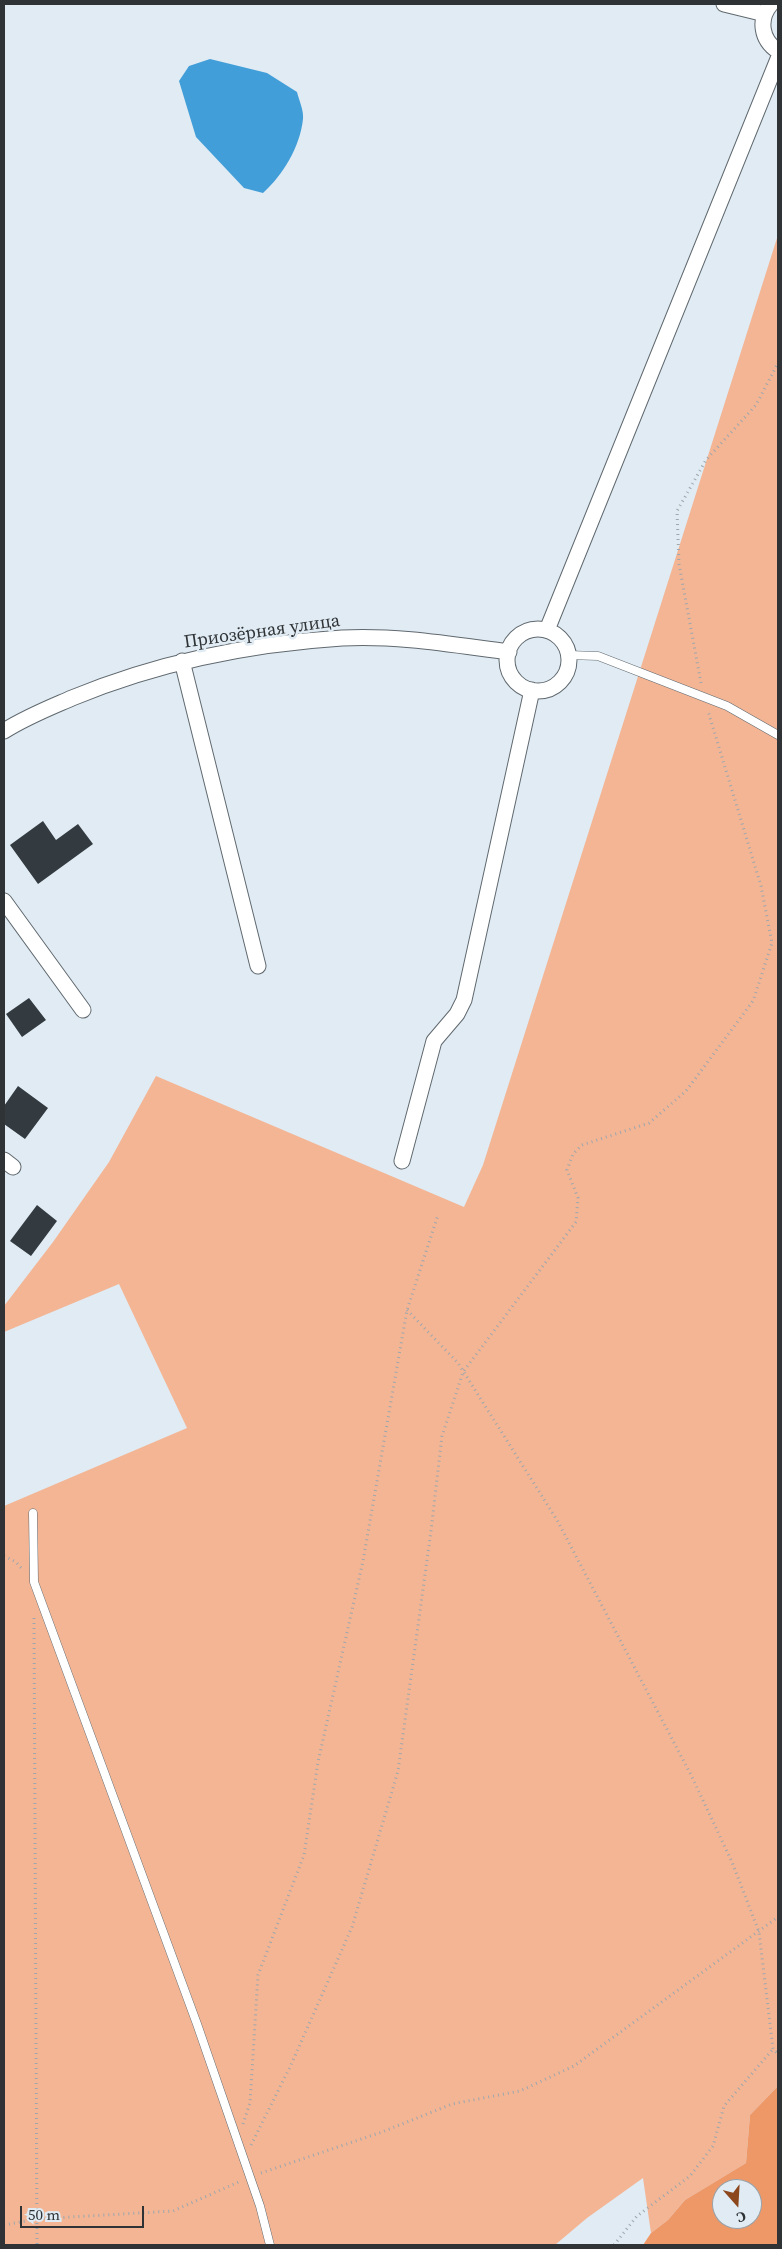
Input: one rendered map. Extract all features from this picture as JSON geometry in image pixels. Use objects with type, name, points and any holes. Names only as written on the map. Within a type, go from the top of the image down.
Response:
[{"type":"street","points":[[724,4],[768,9],[762,25],[764,34],[768,42],[778,51]]},
{"type":"street","points":[[547,630],[778,59]]},
{"type":"street","points":[[539,629],[547,630],[561,639],[568,654],[567,671],[557,685],[541,691],[524,688],[512,676],[507,660],[512,644],[523,633],[539,629]]},
{"type":"street","name":"Приозёрная улица","points":[[4,730],[24,718],[120,678],[182,661],[225,652],[343,638],[424,641],[509,652]]},
{"type":"street","points":[[182,661],[258,966]]},
{"type":"street","points":[[402,1161],[434,1041],[457,1014],[464,1000],[532,690]]},
{"type":"street","points":[[4,901],[83,1010]]},
{"type":"lane","points":[[568,654],[598,656],[727,706],[778,735]]},
{"type":"lane","points":[[33,1513],[34,1582],[197,2024],[250,2177],[270,2245]]},
{"type":"path","points":[[244,2159],[290,2067],[352,1927],[398,1771],[442,1436],[463,1372],[576,1222],[578,1198],[567,1170],[573,1154],[582,1145],[649,1123],[686,1091],[753,1001],[772,943],[761,886],[704,697],[679,564],[677,511],[706,460],[756,405],[778,364]]},
{"type":"path","points":[[238,2141],[250,2103],[258,1975],[304,1855],[318,1762],[363,1561],[407,1310],[438,1215]]},
{"type":"path","points":[[407,1310],[458,1363],[557,1520],[654,1700],[732,1862],[759,1932],[772,2049],[778,2054]]},
{"type":"path","points":[[4,1556],[16,1562],[34,1582]]},
{"type":"path","points":[[34,1612],[36,2219],[38,2245]]},
{"type":"path","points":[[4,2225],[36,2219],[173,2211],[250,2177],[382,2132],[452,2104],[520,2091],[566,2069],[778,1917]]},
{"type":"path","points":[[614,2245],[637,2216],[690,2176],[713,2146],[724,2106],[772,2049]]},
{"type":"shaded area","points":[[778,235],[778,2086],[750,2115],[746,2163],[720,2179],[712,2179],[712,2184],[685,2200],[668,2220],[651,2233],[643,2178],[587,2218],[555,2245],[4,2245],[4,1506],[187,1428],[119,1284],[4,1332],[4,1306],[53,1242],[109,1162],[156,1076],[464,1207],[483,1165]]},
{"type":"shaded area","points":[[778,2086],[778,2245],[643,2245],[651,2233],[668,2220],[685,2200],[712,2184],[712,2229],[762,2229],[762,2179],[720,2179],[746,2163],[750,2115]]},
{"type":"water","points":[[210,59],[267,73],[297,92],[303,116],[298,140],[284,169],[263,193],[244,188],[196,137],[179,81],[189,66]]},
{"type":"building","points":[[43,821],[56,840],[78,824],[93,844],[38,884],[10,845]]},
{"type":"building","points":[[29,998],[46,1020],[22,1037],[6,1014]]},
{"type":"building","points":[[18,1086],[48,1108],[25,1139],[4,1124],[4,1106]]},
{"type":"building","points":[[37,1205],[57,1221],[31,1256],[10,1241]]}]
